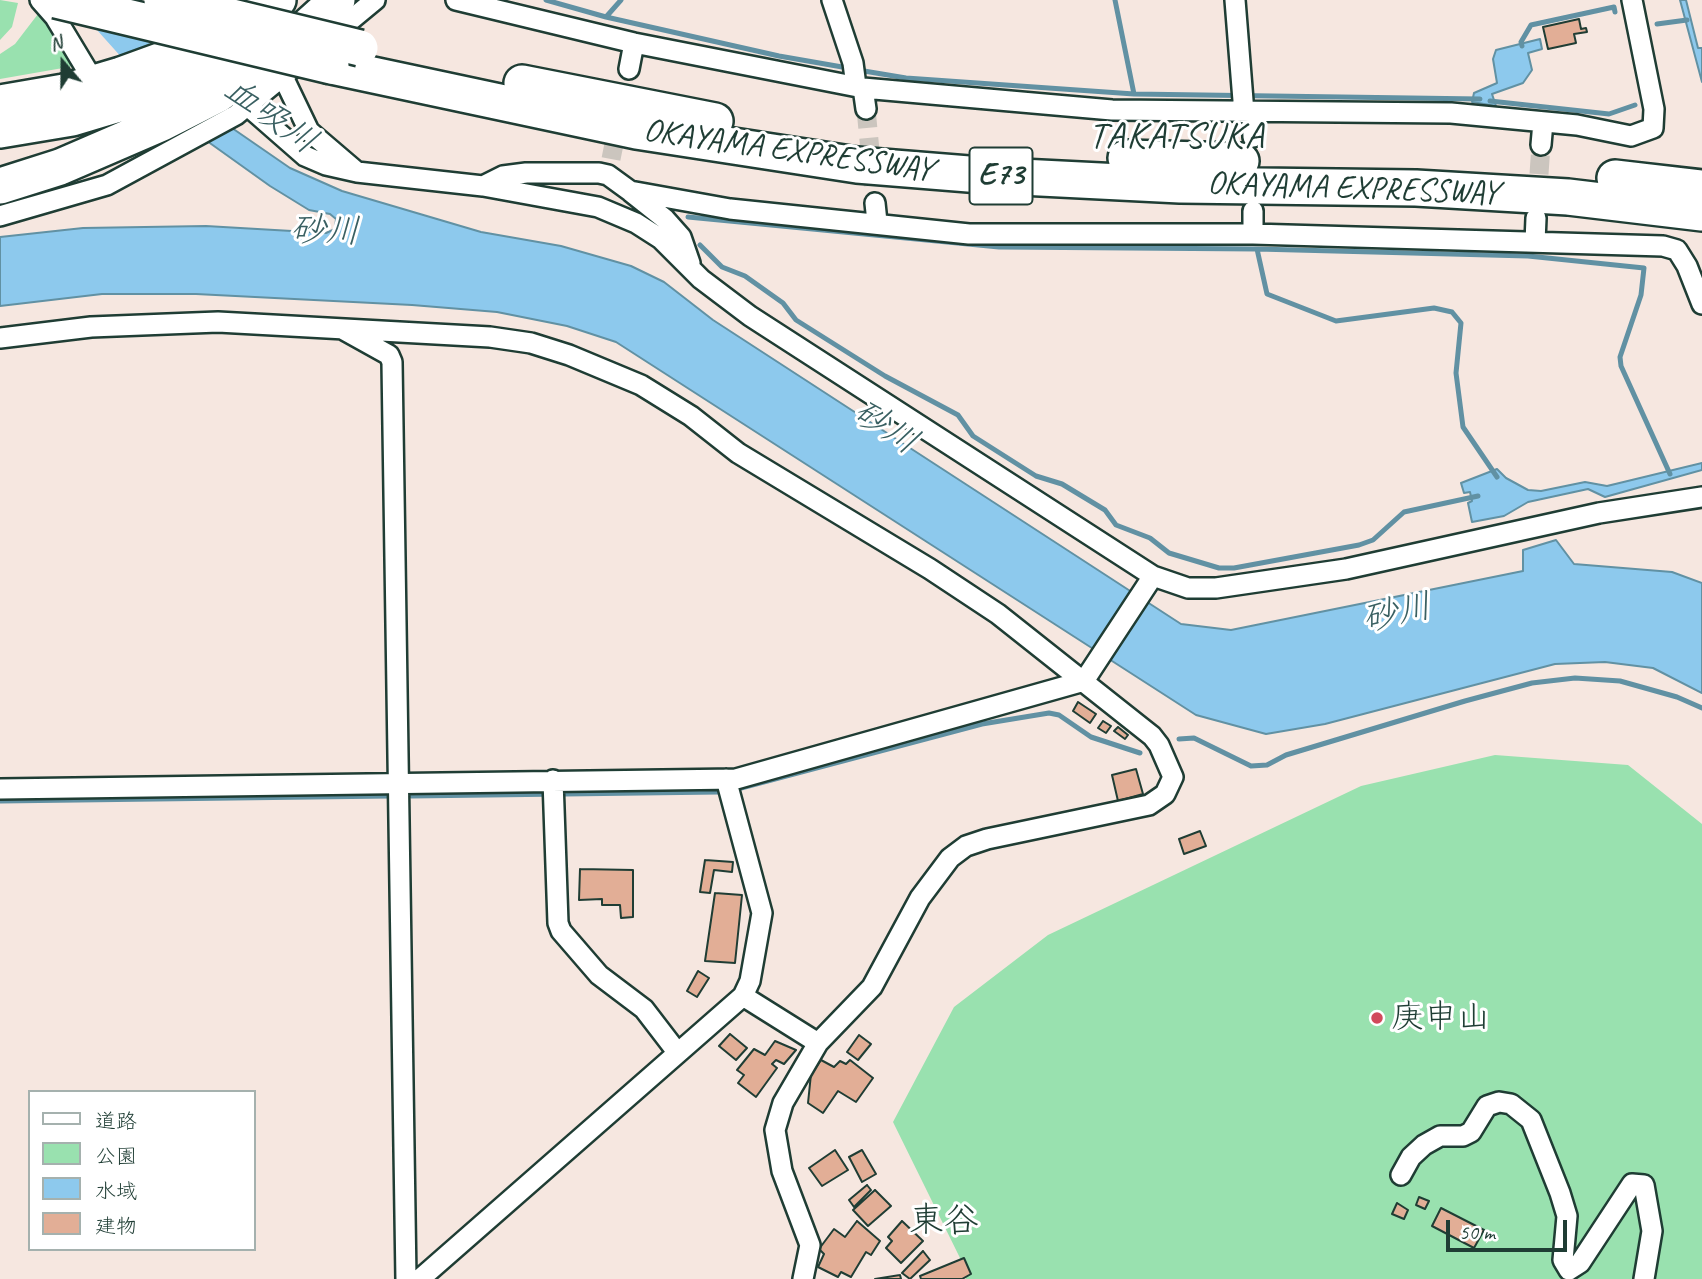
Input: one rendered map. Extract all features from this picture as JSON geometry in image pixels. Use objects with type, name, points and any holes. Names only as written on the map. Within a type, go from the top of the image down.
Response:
[{"type":"highway","name":"OKAYAMA EXPRESSWAY","points":[[56,0],[346,57]]},
{"type":"highway","name":"OKAYAMA EXPRESSWAY","points":[[162,0],[346,57],[636,131],[857,165],[981,176],[1167,184],[1416,188],[1568,197],[1689,199]]},
{"type":"highway","points":[[0,103],[136,104],[215,89],[259,39],[313,0]]},
{"type":"highway","points":[[0,130],[215,89],[287,45],[337,0]]},
{"type":"highway","points":[[215,89],[258,3]]},
{"type":"highway","points":[[0,186],[60,167],[136,104]]},
{"type":"street","points":[[0,216],[107,185],[136,104],[40,0]]},
{"type":"street","points":[[375,0],[215,89],[304,156],[357,172],[484,186],[598,206],[620,215],[662,239],[693,270],[750,316],[1150,581],[1188,587],[1242,584],[1346,569],[1599,513],[1702,497]]},
{"type":"street","points":[[456,0],[634,43],[856,79],[1112,110],[1245,104],[1451,113],[1577,125],[1631,136],[1653,128],[1654,109],[1632,0]]},
{"type":"street","points":[[832,0],[866,108]]},
{"type":"street","points":[[1235,0],[1245,104],[1252,137]]},
{"type":"street","points":[[629,69],[634,43]]},
{"type":"street","points":[[286,83],[309,131],[357,172]]},
{"type":"street","points":[[1541,145],[1543,122]]},
{"type":"street","points":[[484,186],[503,176],[610,167],[630,191],[665,219],[681,237],[693,270]]},
{"type":"street","points":[[630,191],[730,209],[876,213],[968,234],[1253,234],[1663,246],[1677,250],[1687,266],[1702,304]]},
{"type":"street","points":[[1253,211],[1253,234]]},
{"type":"street","points":[[1535,242],[1536,218]]},
{"type":"street","points":[[0,338],[91,327],[205,322],[430,332],[531,343],[594,364],[641,385],[691,416],[738,453],[998,614],[1086,676],[1159,745],[1173,777],[1165,794],[1149,805],[987,839],[966,846],[950,858],[920,898],[872,987],[818,1043],[783,1103],[775,1130],[782,1171],[810,1245],[803,1279]]},
{"type":"street","points":[[340,328],[389,355],[392,362],[406,1279]]},
{"type":"street","points":[[0,789],[397,783],[553,790],[726,779],[1086,676],[1150,581]]},
{"type":"street","points":[[420,1279],[743,996],[750,981],[762,919],[726,779]]},
{"type":"street","points":[[553,790],[558,923],[561,931],[599,975],[644,1009],[677,1052]]},
{"type":"street","points":[[743,996],[818,1043]]},
{"type":"street","points":[[1401,1175],[1410,1157],[1424,1145],[1440,1136],[1463,1136],[1471,1132],[1487,1106],[1499,1102],[1511,1104],[1531,1120],[1560,1193],[1567,1216],[1563,1260],[1569,1270],[1580,1263],[1632,1184],[1644,1185],[1652,1231],[1644,1279]]},
{"type":"green space","points":[[0,0],[18,3],[12,27],[0,40]]},
{"type":"green space","points":[[44,13],[80,65],[0,79],[0,54],[15,44],[38,14]]},
{"type":"green space","points":[[1495,755],[1628,765],[1702,824],[1702,1279],[966,1279],[960,1258],[893,1122],[954,1007],[1048,935],[1361,786]]},
{"type":"water","points":[[1680,0],[1686,0],[1698,48],[1702,48],[1702,82]]},
{"type":"water","points":[[1540,39],[1542,49],[1528,53],[1532,70],[1523,83],[1492,94],[1496,106],[1472,102],[1474,93],[1497,83],[1493,59],[1496,50]]},
{"type":"water","name":"砂川","points":[[232,128],[290,168],[342,191],[481,232],[561,246],[631,266],[664,282],[713,320],[1181,624],[1231,630],[1523,571],[1523,550],[1556,540],[1574,564],[1672,572],[1702,583],[1702,693],[1653,668],[1605,662],[1555,664],[1325,724],[1266,734],[1196,715],[616,342],[567,326],[497,312],[412,305],[196,294],[102,294],[0,306],[0,237],[83,228],[206,226],[326,233],[335,229],[336,219],[330,214],[309,210],[207,141]]},
{"type":"water","points":[[1702,463],[1702,470],[1605,497],[1588,489],[1528,502],[1504,516],[1472,522],[1468,503],[1472,501],[1470,492],[1464,493],[1461,483],[1497,469],[1506,478],[1528,490],[1541,491],[1585,482],[1607,486]]},
{"type":"building","points":[[1579,19],[1581,29],[1586,28],[1587,32],[1574,34],[1576,43],[1548,49],[1543,27]]},
{"type":"building","points":[[1078,702],[1096,714],[1090,723],[1073,711]]},
{"type":"building","points":[[1103,721],[1111,726],[1106,733],[1098,728]]},
{"type":"building","points":[[1118,727],[1128,735],[1125,739],[1114,731]]},
{"type":"building","points":[[1136,769],[1143,794],[1118,801],[1112,775]]},
{"type":"building","points":[[1200,831],[1206,846],[1184,854],[1179,839]]},
{"type":"building","points":[[705,860],[733,862],[732,872],[714,870],[710,893],[700,892]]},
{"type":"building","points":[[580,869],[633,870],[633,917],[621,918],[620,905],[602,905],[602,899],[579,900]]},
{"type":"building","points":[[715,893],[742,895],[735,963],[705,961]]},
{"type":"building","points":[[698,971],[709,978],[697,997],[687,991]]},
{"type":"building","points":[[730,1034],[747,1048],[736,1060],[719,1046]]},
{"type":"building","points":[[859,1035],[871,1044],[858,1060],[847,1052]]},
{"type":"building","points":[[775,1041],[796,1050],[784,1064],[776,1060],[772,1064],[777,1068],[756,1097],[738,1083],[744,1075],[737,1070],[754,1049],[765,1055]]},
{"type":"building","points":[[821,1060],[834,1067],[840,1061],[846,1064],[850,1060],[873,1078],[856,1102],[838,1091],[823,1113],[808,1103],[811,1074]]},
{"type":"building","points":[[835,1150],[848,1170],[822,1186],[809,1168]]},
{"type":"building","points":[[862,1150],[876,1174],[862,1182],[849,1157]]},
{"type":"building","points":[[867,1185],[871,1190],[854,1207],[849,1200]]},
{"type":"building","points":[[875,1190],[891,1206],[868,1226],[853,1210]]},
{"type":"building","points":[[1419,1197],[1429,1201],[1425,1209],[1416,1205]]},
{"type":"building","points":[[1397,1203],[1408,1210],[1404,1219],[1392,1214]]},
{"type":"building","points":[[1441,1208],[1484,1230],[1474,1248],[1432,1226]]},
{"type":"building","points":[[857,1221],[880,1241],[871,1255],[866,1252],[851,1277],[841,1272],[838,1277],[818,1267],[824,1254],[819,1249],[834,1229],[845,1237]]},
{"type":"building","points":[[902,1221],[923,1241],[901,1263],[886,1248],[892,1241],[888,1237]]},
{"type":"building","points":[[923,1251],[930,1260],[910,1279],[902,1273]]},
{"type":"building","points":[[964,1258],[971,1274],[962,1279],[921,1279],[920,1276]]},
{"type":"building","points":[[900,1275],[901,1279],[875,1279]]},
{"type":"waterway","points":[[546,0],[606,17]]},
{"type":"waterway","points":[[621,0],[606,17],[779,56],[848,68]]},
{"type":"waterway","points":[[1115,0],[1134,94]]},
{"type":"waterway","name":"血吸川","points":[[92,2],[162,80]]},
{"type":"waterway","points":[[1522,46],[1521,42],[1531,25],[1614,7],[1615,12]]},
{"type":"waterway","points":[[1657,24],[1687,20]]},
{"type":"waterway","points":[[858,70],[906,78],[1134,94],[1480,99]]},
{"type":"waterway","points":[[1490,101],[1609,114],[1635,105]]},
{"type":"waterway","points":[[688,217],[999,247],[1257,249],[1267,294],[1336,321],[1434,308],[1452,312],[1461,323],[1456,373],[1463,427],[1497,477]]},
{"type":"waterway","points":[[700,245],[722,267],[745,276],[783,303],[796,320],[885,376],[958,415],[973,436],[1036,476],[1062,484],[1105,510],[1116,525],[1150,538],[1169,553],[1219,568],[1234,568],[1359,545],[1373,540],[1404,512],[1478,496]]},
{"type":"waterway","points":[[1257,249],[1528,256],[1644,268],[1641,295],[1620,357],[1621,366],[1670,474]]},
{"type":"waterway","points":[[1179,739],[1194,738],[1251,766],[1267,765],[1286,755],[1465,701],[1532,683],[1575,678],[1620,681],[1677,697],[1702,708]]},
{"type":"waterway","points":[[741,788],[982,724],[1049,713],[1059,715],[1091,737],[1140,753]]},
{"type":"waterway","points":[[411,796],[719,792]]},
{"type":"waterway","points":[[0,801],[390,796]]},
{"type":"tunnel","points":[[611,159],[629,69]]},
{"type":"tunnel","points":[[866,109],[875,203]]},
{"type":"tunnel","points":[[1537,203],[1541,145]]},
{"type":"place","name":"庚申山","points":[[1377,1018]]},
{"type":"district","name":"TAKATSUKA","points":[[1177,137]]},
{"type":"district","name":"東谷","points":[[944,1222]]}]
